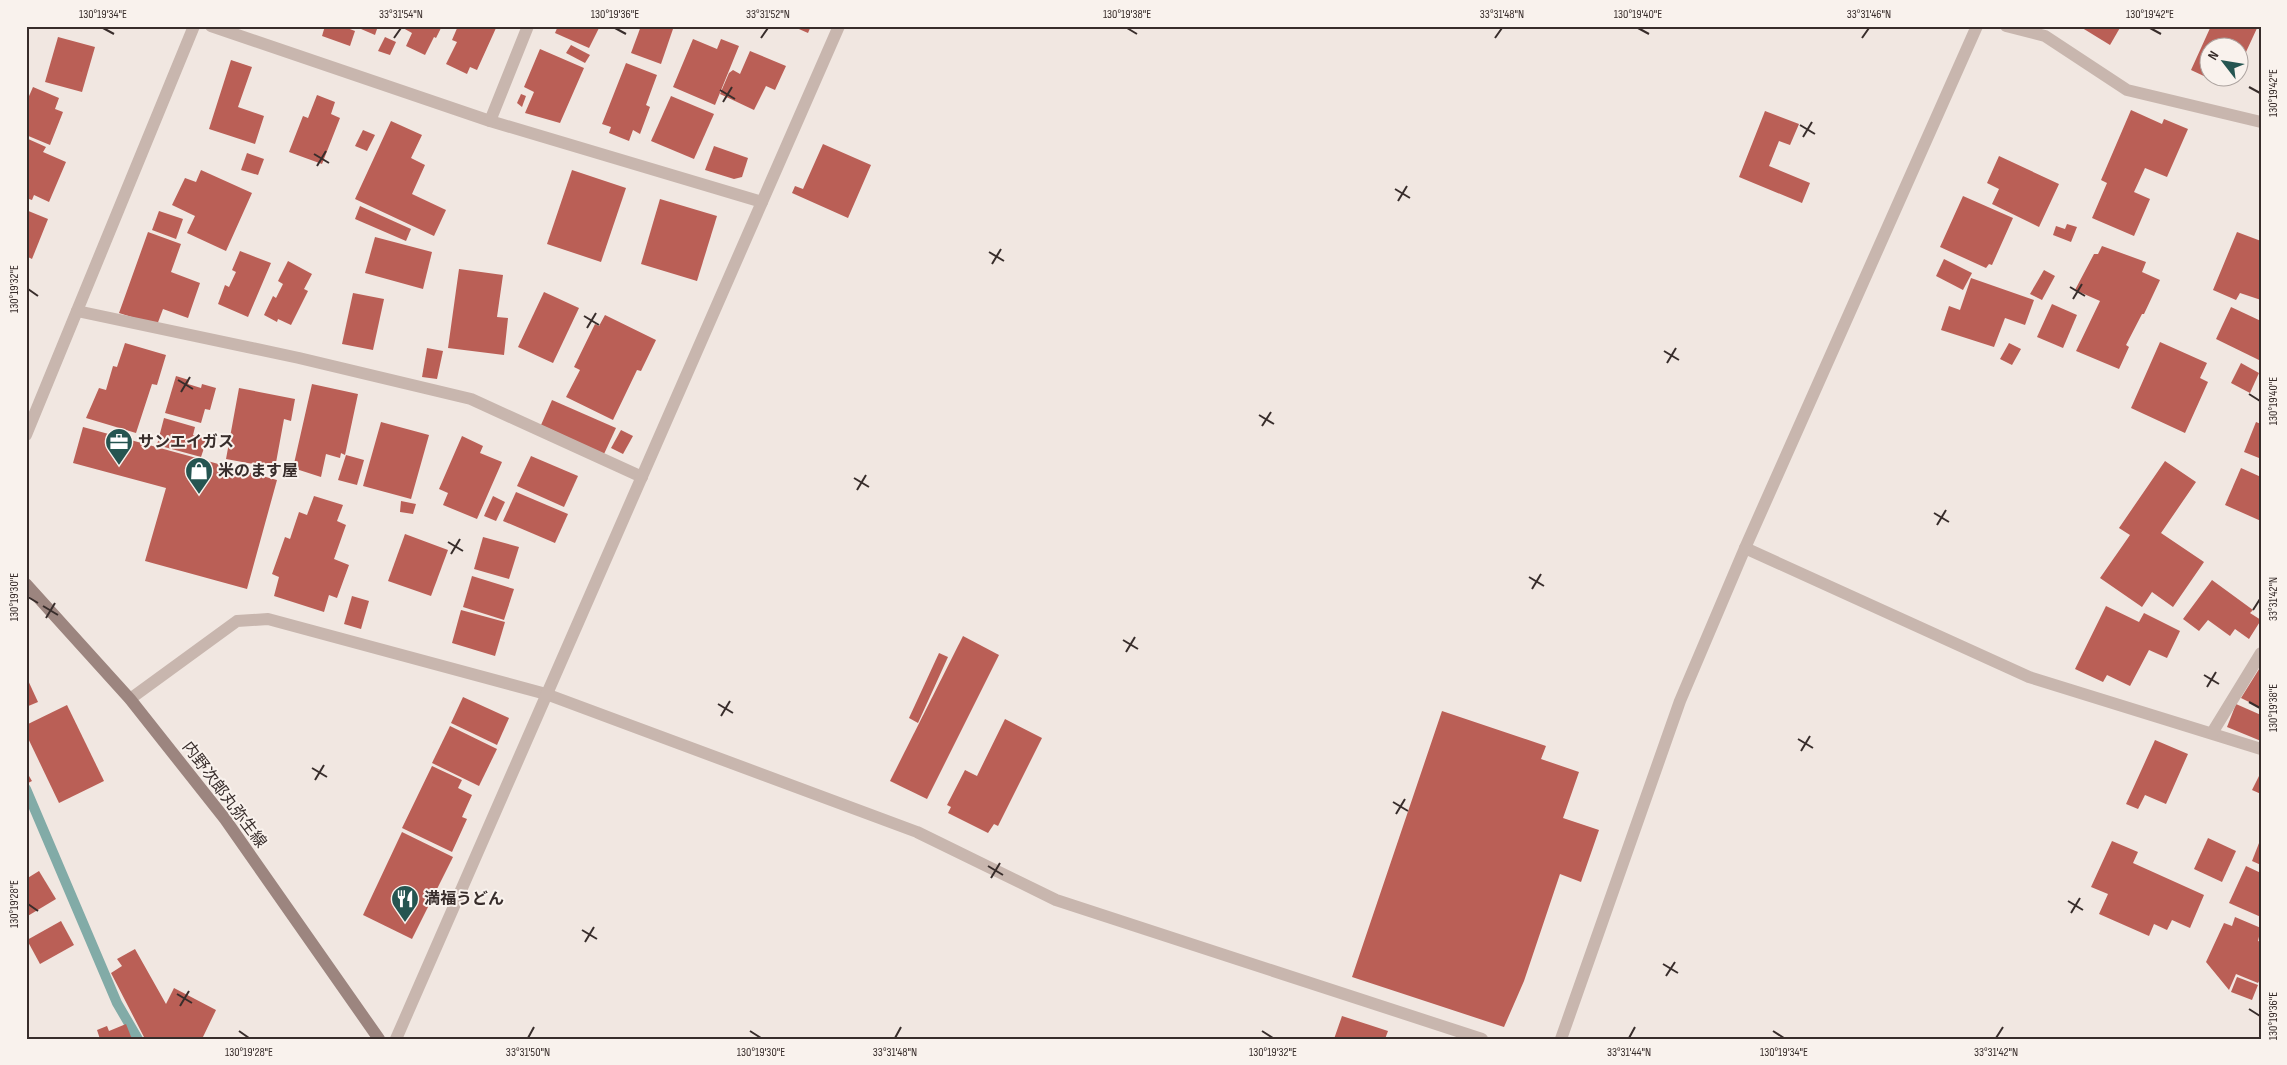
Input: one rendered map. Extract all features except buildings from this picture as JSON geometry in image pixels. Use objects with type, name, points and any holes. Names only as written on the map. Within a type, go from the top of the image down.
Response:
[{"type":"main road","name":"内野次郎丸弥生線","points":[[26,584],[130,699],[225,819],[379,1039]]},
{"type":"street","points":[[26,435],[194,26]]},
{"type":"street","points":[[211,26],[490,121],[762,202]]},
{"type":"street","points":[[490,121],[528,26]]},
{"type":"street","points":[[396,1039],[839,26]]},
{"type":"street","points":[[1561,1039],[1680,701],[1745,548],[1977,26]]},
{"type":"street","points":[[2006,26],[2045,36],[2127,90],[2261,122]]},
{"type":"street","points":[[77,311],[298,358],[471,400],[642,477]]},
{"type":"street","points":[[1745,548],[2029,677],[2261,749]]},
{"type":"street","points":[[130,699],[237,622],[268,619],[546,694],[916,832],[1056,900],[1482,1039]]},
{"type":"street","points":[[2212,733],[2261,653]]},
{"type":"waterway","points":[[26,789],[117,1003],[138,1039]]},
{"type":"place","name":"サンエイガス","points":[[119,466]]},
{"type":"place","name":"米のます屋","points":[[199,495]]},
{"type":"place","name":"満福うどん","points":[[405,923]]}]
